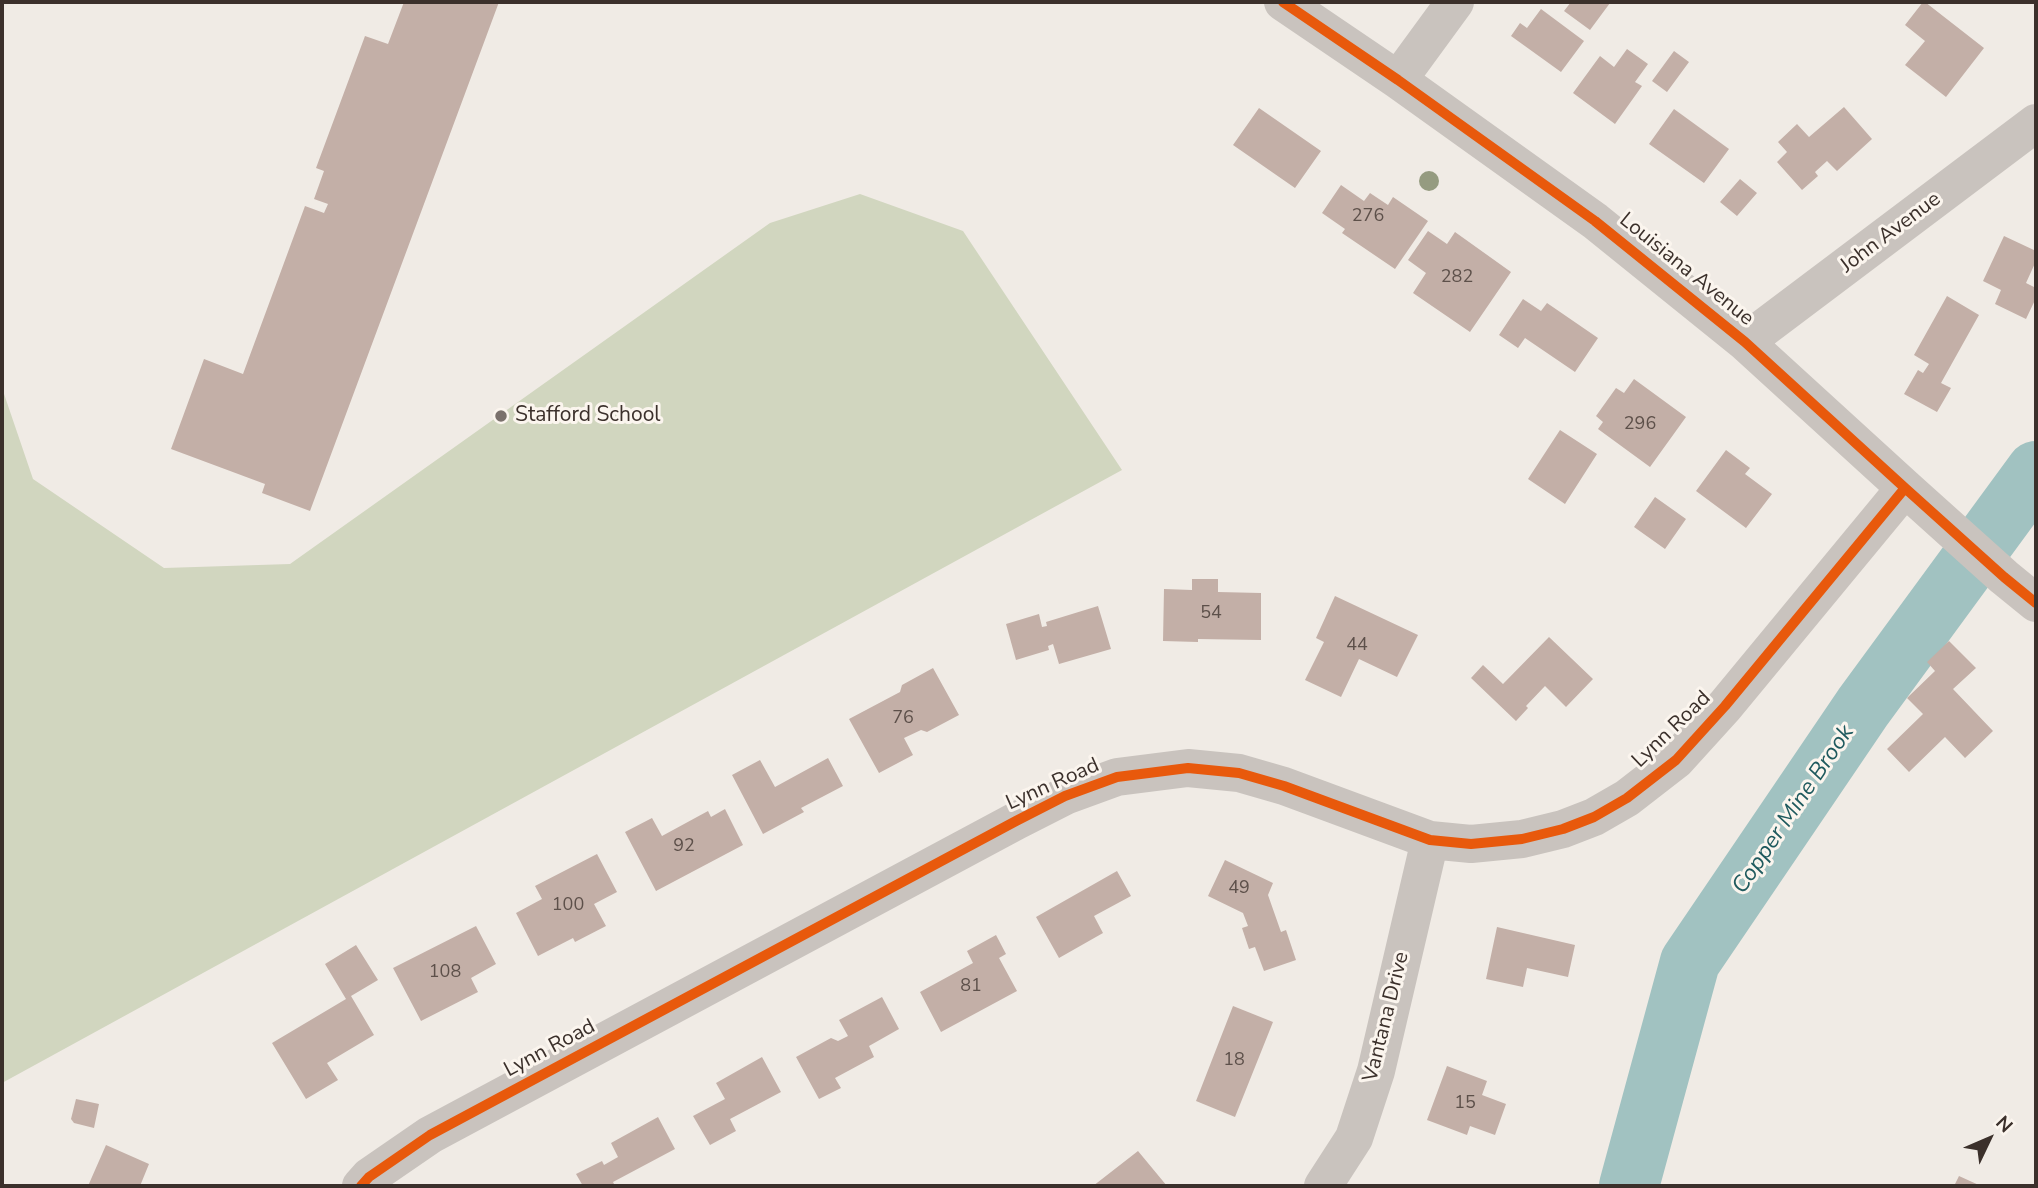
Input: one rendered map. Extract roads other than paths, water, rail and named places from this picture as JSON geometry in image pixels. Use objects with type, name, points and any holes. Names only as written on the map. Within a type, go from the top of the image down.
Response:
[{"type":"street","name":"Louisiana Avenue","points":[[1283,2],[1398,80],[1595,221],[1745,342],[2036,603]]},
{"type":"street","points":[[1398,80],[1455,2]]},
{"type":"street","name":"John Avenue","points":[[1745,342],[2036,123]]},
{"type":"street","name":"Lynn Road","points":[[361,1186],[369,1177],[442,1129],[1016,821],[1065,796],[1117,777],[1188,768],[1239,773],[1284,786],[1430,840],[1471,844],[1522,839],[1563,830],[1594,817],[1627,798],[1676,760],[1725,706],[1905,488]]},
{"type":"street","name":"Vantana Drive","points":[[1323,1186],[1354,1138],[1376,1071],[1430,840]]},
{"type":"waterway","name":"Copper Mine Brook","points":[[1629,1186],[1690,962],[1863,707],[2036,471]]},
{"type":"place","name":"Stafford School","points":[[501,416]]}]
